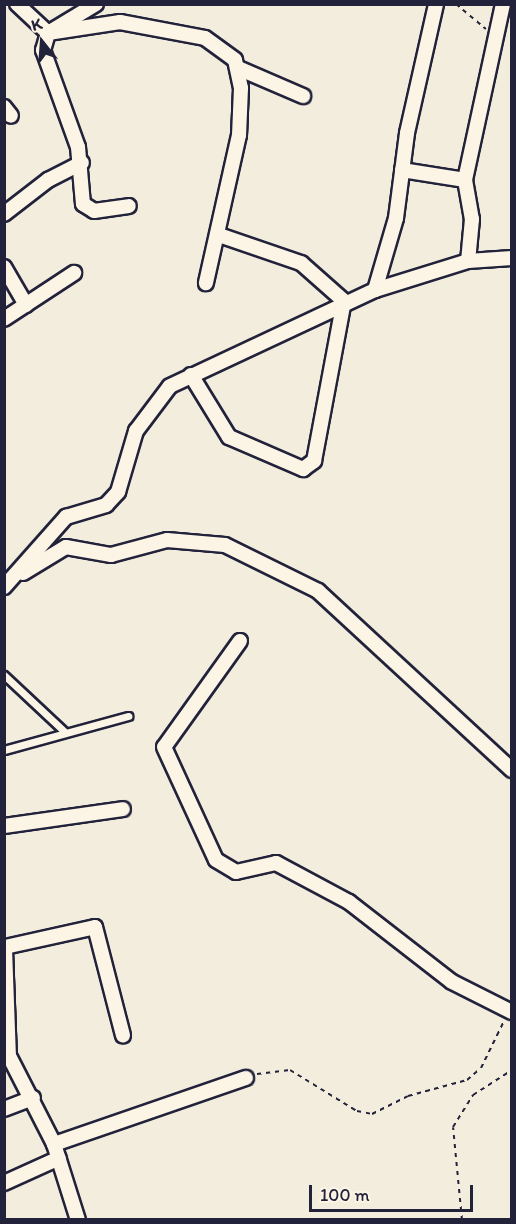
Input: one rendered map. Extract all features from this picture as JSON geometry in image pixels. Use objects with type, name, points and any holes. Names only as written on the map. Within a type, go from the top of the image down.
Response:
[{"type":"street","points":[[17,4],[48,33]]},
{"type":"street","points":[[96,4],[48,33],[43,50],[82,163],[80,196],[86,208],[129,206]]},
{"type":"street","points":[[375,290],[396,218],[402,170],[436,4]]},
{"type":"street","points":[[468,261],[472,219],[465,180],[497,42],[502,4]]},
{"type":"street","points":[[48,33],[109,21],[162,28],[214,42],[238,68],[303,96]]},
{"type":"street","points":[[206,284],[219,235],[239,135],[238,68]]},
{"type":"street","points":[[4,214],[48,180],[82,163]]},
{"type":"street","points":[[402,170],[465,180]]},
{"type":"street","points":[[219,235],[301,263],[344,301]]},
{"type":"street","points":[[16,577],[66,517],[106,505],[118,492],[136,431],[170,386],[344,301],[468,261],[512,258]]},
{"type":"street","points":[[4,267],[26,305]]},
{"type":"street","points":[[4,319],[74,273]]},
{"type":"street","points":[[191,375],[229,438],[303,469],[310,466],[317,456],[344,301]]},
{"type":"street","points":[[4,587],[16,577],[66,547],[111,555],[167,540],[225,545],[318,591],[512,770]]},
{"type":"street","points":[[240,641],[164,747],[216,860],[236,872],[276,863],[349,902],[452,982],[509,1011]]},
{"type":"street","points":[[4,826],[123,809]]},
{"type":"street","points":[[9,1058],[5,946],[95,927],[123,1035]]},
{"type":"street","points":[[4,1044],[54,1144],[78,1220]]},
{"type":"street","points":[[54,1144],[246,1078]]},
{"type":"street","points":[[4,1109],[33,1098]]},
{"type":"street","points":[[4,1183],[59,1158]]},
{"type":"lane","points":[[4,675],[65,732]]},
{"type":"lane","points":[[4,750],[128,716]]},
{"type":"path","points":[[456,4],[497,42]]},
{"type":"path","points":[[246,1078],[290,1070],[357,1111],[378,1112],[475,1075],[497,1040],[509,1011]]},
{"type":"path","points":[[462,1220],[453,1126],[473,1095],[512,1070]]}]
